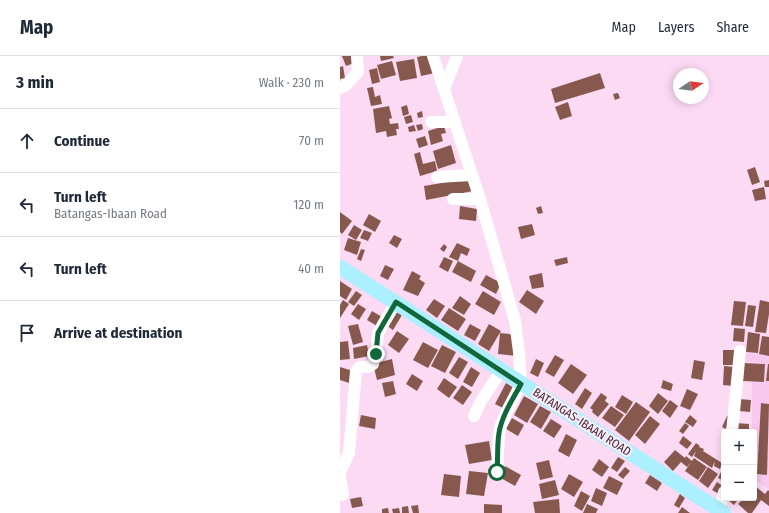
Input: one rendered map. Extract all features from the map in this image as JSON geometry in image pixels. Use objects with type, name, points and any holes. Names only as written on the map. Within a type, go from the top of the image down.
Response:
[{"type":"main road","name":"BATANGAS-IBAAN ROAD","points":[[340,267],[721,511]]},
{"type":"street","points":[[340,88],[345,86],[358,72],[357,56]]},
{"type":"street","points":[[433,56],[480,199],[515,321],[521,384],[501,425],[497,472]]},
{"type":"street","points":[[444,89],[457,56]]},
{"type":"street","points":[[431,122],[455,122]]},
{"type":"street","points":[[437,177],[472,175]]},
{"type":"street","points":[[453,199],[480,199]]},
{"type":"street","points":[[340,472],[349,454],[356,371],[360,367],[368,367],[373,364],[376,354],[378,333],[396,302]]},
{"type":"street","points":[[732,429],[740,350]]},
{"type":"street","points":[[474,416],[481,400],[501,371]]},
{"type":"street","points":[[340,476],[343,496]]},
{"type":"street","points":[[721,511],[723,501]]},
{"type":"shaded area","points":[[742,353],[769,355],[769,489],[757,482],[757,429],[752,429],[752,381],[765,383],[766,364],[741,361]]},
{"type":"building","points":[[342,56],[355,56],[357,62],[346,66]]},
{"type":"building","points":[[380,56],[393,56],[394,58],[381,61]]},
{"type":"building","points":[[431,56],[435,73],[421,76],[417,57]]},
{"type":"building","points":[[414,59],[417,78],[400,81],[396,62]]},
{"type":"building","points":[[392,61],[396,75],[381,79],[377,65]]},
{"type":"building","points":[[343,66],[345,78],[340,79],[340,67]]},
{"type":"building","points":[[377,68],[380,82],[372,84],[369,70]]},
{"type":"building","points":[[600,73],[605,88],[555,103],[551,89]]},
{"type":"building","points":[[373,87],[375,97],[380,95],[382,104],[371,106],[367,88]]},
{"type":"building","points":[[618,93],[620,98],[615,100],[613,94]]},
{"type":"building","points":[[568,102],[572,116],[560,120],[555,107]]},
{"type":"building","points":[[407,105],[409,114],[403,116],[401,107]]},
{"type":"building","points":[[389,106],[392,118],[389,119],[390,124],[398,123],[399,129],[396,129],[397,135],[387,137],[386,131],[376,133],[373,109]]},
{"type":"building","points":[[422,111],[423,117],[418,118],[417,113]]},
{"type":"building","points":[[411,115],[413,122],[406,124],[404,117]]},
{"type":"building","points":[[422,124],[423,129],[418,131],[416,125]]},
{"type":"building","points":[[414,125],[416,131],[409,132],[408,127]]},
{"type":"building","points":[[444,126],[446,133],[441,134],[443,141],[431,145],[428,131]]},
{"type":"building","points":[[425,136],[428,145],[419,148],[416,139]]},
{"type":"building","points":[[451,145],[456,163],[438,169],[433,151]]},
{"type":"building","points":[[420,152],[423,164],[435,161],[437,171],[420,176],[414,154]]},
{"type":"building","points":[[755,167],[760,182],[752,185],[747,170]]},
{"type":"building","points":[[471,178],[473,191],[426,200],[424,186]]},
{"type":"building","points":[[769,180],[769,187],[765,187],[764,181]]},
{"type":"building","points":[[764,187],[766,199],[755,201],[752,190]]},
{"type":"building","points":[[460,206],[477,209],[476,221],[459,219]]},
{"type":"building","points":[[541,206],[543,213],[538,214],[536,208]]},
{"type":"building","points":[[340,212],[352,221],[342,234],[340,232]]},
{"type":"building","points":[[369,214],[381,221],[375,232],[363,225]]},
{"type":"building","points":[[532,224],[535,235],[521,239],[518,227]]},
{"type":"building","points":[[354,225],[362,230],[356,240],[348,235]]},
{"type":"building","points":[[364,230],[372,233],[368,241],[360,238]]},
{"type":"building","points":[[394,235],[402,239],[397,248],[389,243]]},
{"type":"building","points":[[348,238],[361,242],[357,255],[344,250]]},
{"type":"building","points":[[457,243],[470,249],[467,256],[461,253],[458,261],[449,257]]},
{"type":"building","points":[[444,244],[447,247],[444,252],[440,249]]},
{"type":"building","points":[[361,249],[365,250],[361,261],[357,259]]},
{"type":"building","points":[[444,257],[453,261],[448,272],[439,267]]},
{"type":"building","points":[[567,257],[568,263],[556,266],[554,260]]},
{"type":"building","points":[[458,261],[476,271],[471,282],[452,272]]},
{"type":"building","points":[[385,265],[394,269],[388,280],[380,276]]},
{"type":"building","points":[[412,271],[421,276],[419,279],[425,283],[418,296],[403,290]]},
{"type":"building","points":[[542,273],[544,287],[532,289],[529,276]]},
{"type":"building","points":[[486,275],[501,283],[496,294],[480,285]]},
{"type":"building","points":[[340,281],[352,289],[346,300],[340,296]]},
{"type":"building","points":[[527,290],[544,301],[536,314],[519,302]]},
{"type":"building","points":[[356,291],[362,295],[354,306],[348,302]]},
{"type":"building","points":[[483,291],[501,302],[494,315],[475,304]]},
{"type":"building","points":[[460,296],[471,304],[464,315],[452,308]]},
{"type":"building","points":[[434,299],[445,306],[437,318],[426,310]]},
{"type":"building","points":[[343,300],[349,304],[340,318],[340,305]]},
{"type":"building","points":[[760,300],[769,302],[766,333],[755,332]]},
{"type":"building","points":[[734,301],[746,302],[743,326],[731,325]]},
{"type":"building","points":[[358,304],[366,309],[359,320],[351,314]]},
{"type":"building","points":[[748,305],[756,306],[753,327],[745,326]]},
{"type":"building","points":[[449,308],[466,319],[458,331],[441,320]]},
{"type":"building","points":[[372,311],[382,317],[377,326],[367,320]]},
{"type":"building","points":[[395,311],[402,315],[393,330],[386,325]]},
{"type":"building","points":[[358,324],[363,342],[353,345],[348,326]]},
{"type":"building","points":[[470,324],[481,330],[475,341],[464,335]]},
{"type":"building","points":[[489,324],[501,331],[489,351],[478,344]]},
{"type":"building","points":[[734,328],[745,329],[744,342],[733,341]]},
{"type":"building","points":[[397,331],[409,339],[399,353],[388,345]]},
{"type":"building","points":[[748,332],[760,334],[758,353],[746,352]]},
{"type":"building","points":[[500,333],[518,335],[516,356],[498,354]]},
{"type":"building","points":[[762,336],[769,337],[769,356],[759,354]]},
{"type":"building","points":[[348,341],[350,359],[340,360],[340,342]]},
{"type":"building","points":[[423,342],[438,350],[428,368],[413,360]]},
{"type":"building","points":[[367,345],[369,356],[354,359],[353,348]]},
{"type":"building","points":[[442,345],[456,352],[445,373],[431,366]]},
{"type":"building","points":[[723,350],[739,350],[738,365],[723,365]]},
{"type":"building","points":[[555,355],[564,360],[554,377],[545,372]]},
{"type":"building","points":[[459,357],[468,362],[458,379],[449,373]]},
{"type":"building","points":[[392,359],[395,375],[377,380],[373,364]]},
{"type":"building","points":[[536,359],[544,363],[538,377],[530,373]]},
{"type":"building","points":[[694,360],[705,362],[702,380],[691,378]]},
{"type":"building","points":[[744,363],[765,364],[764,382],[743,381]]},
{"type":"building","points":[[571,364],[587,375],[573,394],[558,383]]},
{"type":"building","points":[[768,364],[769,381],[766,381]]},
{"type":"building","points":[[724,366],[735,367],[733,386],[723,385]]},
{"type":"building","points":[[340,367],[353,371],[349,383],[340,380]]},
{"type":"building","points":[[471,367],[480,373],[472,387],[463,382]]},
{"type":"building","points":[[412,374],[423,381],[417,391],[406,384]]},
{"type":"building","points":[[444,378],[457,387],[449,398],[437,389]]},
{"type":"building","points":[[663,380],[673,384],[671,391],[661,388]]},
{"type":"building","points":[[393,381],[396,394],[385,397],[382,383]]},
{"type":"building","points":[[506,383],[514,388],[503,408],[495,404]]},
{"type":"building","points":[[462,385],[472,392],[463,405],[453,398]]},
{"type":"building","points":[[585,388],[592,393],[582,409],[575,404]]},
{"type":"building","points":[[687,389],[698,394],[690,410],[680,406]]},
{"type":"building","points":[[601,393],[607,397],[605,401],[609,404],[598,417],[590,408]]},
{"type":"building","points":[[658,393],[668,401],[658,414],[649,406]]},
{"type":"building","points":[[622,395],[633,402],[626,414],[615,407]]},
{"type":"building","points":[[524,396],[538,404],[527,423],[514,415]]},
{"type":"building","points":[[739,399],[751,400],[750,412],[739,411]]},
{"type":"building","points":[[670,400],[678,406],[670,418],[662,411]]},
{"type":"building","points":[[636,402],[650,412],[629,441],[615,430]]},
{"type":"building","points":[[761,403],[769,404],[767,475],[757,474]]},
{"type":"building","points":[[540,406],[551,412],[541,429],[530,422]]},
{"type":"building","points":[[611,406],[624,415],[615,427],[602,418]]},
{"type":"building","points":[[361,415],[376,418],[375,429],[359,426]]},
{"type":"building","points":[[690,415],[697,421],[693,427],[685,422]]},
{"type":"building","points":[[650,416],[660,424],[645,444],[635,435]]},
{"type":"building","points":[[727,416],[730,417],[726,429],[722,427]]},
{"type":"building","points":[[512,418],[524,425],[518,436],[506,429]]},
{"type":"building","points":[[551,419],[562,426],[554,438],[543,431]]},
{"type":"building","points":[[685,423],[689,426],[683,434],[679,431]]},
{"type":"building","points":[[735,423],[749,424],[749,429],[735,429]]},
{"type":"building","points":[[566,434],[577,440],[569,457],[558,451]]},
{"type":"building","points":[[683,436],[692,443],[687,449],[679,443]]},
{"type":"building","points":[[489,441],[492,460],[469,464],[465,445]]},
{"type":"building","points":[[696,443],[700,446],[699,447],[704,449],[703,451],[721,462],[720,469],[714,466],[715,461],[712,468],[694,456],[696,451],[692,457],[688,454]]},
{"type":"building","points":[[675,450],[685,458],[686,456],[692,461],[694,458],[707,467],[698,480],[685,471],[691,462],[687,467],[681,462],[673,471],[664,462]]},
{"type":"building","points":[[618,457],[625,461],[617,472],[611,468]]},
{"type":"building","points":[[599,459],[609,467],[602,477],[592,470]]},
{"type":"building","points":[[549,460],[553,477],[540,480],[536,463]]},
{"type":"building","points":[[505,466],[521,475],[515,486],[499,477]]},
{"type":"building","points":[[625,467],[630,471],[623,479],[618,475]]},
{"type":"building","points":[[708,467],[718,474],[708,488],[699,481]]},
{"type":"building","points":[[469,471],[488,473],[484,496],[466,494]]},
{"type":"building","points":[[721,472],[721,480],[718,478]]},
{"type":"building","points":[[444,474],[461,476],[459,497],[441,495]]},
{"type":"building","points":[[569,474],[583,482],[574,497],[561,489]]},
{"type":"building","points":[[650,475],[662,483],[657,491],[645,483]]},
{"type":"building","points":[[609,476],[623,483],[617,495],[603,488]]},
{"type":"building","points":[[555,480],[559,495],[542,499],[539,484]]},
{"type":"building","points":[[717,482],[721,485],[721,491],[719,494],[712,490]]},
{"type":"building","points":[[596,488],[607,493],[602,506],[591,501]]},
{"type":"building","points":[[757,488],[765,494],[768,490],[769,491],[769,506],[761,500],[752,513],[748,513],[738,504],[741,501],[757,501]]},
{"type":"building","points":[[581,491],[590,496],[582,511],[574,506]]},
{"type":"building","points":[[680,494],[685,498],[679,508],[674,505]]},
{"type":"building","points":[[361,497],[363,506],[352,508],[350,499]]},
{"type":"building","points":[[559,499],[560,513],[535,513],[533,502]]},
{"type":"building","points":[[729,501],[737,501],[734,505]]},
{"type":"building","points":[[484,504],[502,505],[502,513],[484,513]]},
{"type":"building","points":[[587,504],[598,509],[596,513],[583,513]]},
{"type":"building","points":[[418,505],[419,513],[413,513],[411,506]]},
{"type":"building","points":[[408,506],[409,513],[402,513],[402,507]]},
{"type":"building","points":[[682,507],[690,513],[678,513]]},
{"type":"building","points":[[388,508],[389,513],[382,513],[382,509]]},
{"type":"building","points":[[399,508],[400,513],[393,513],[392,509]]},
{"type":"route","points":[[376,354],[378,333],[396,302],[521,384],[501,425],[497,472]]}]
